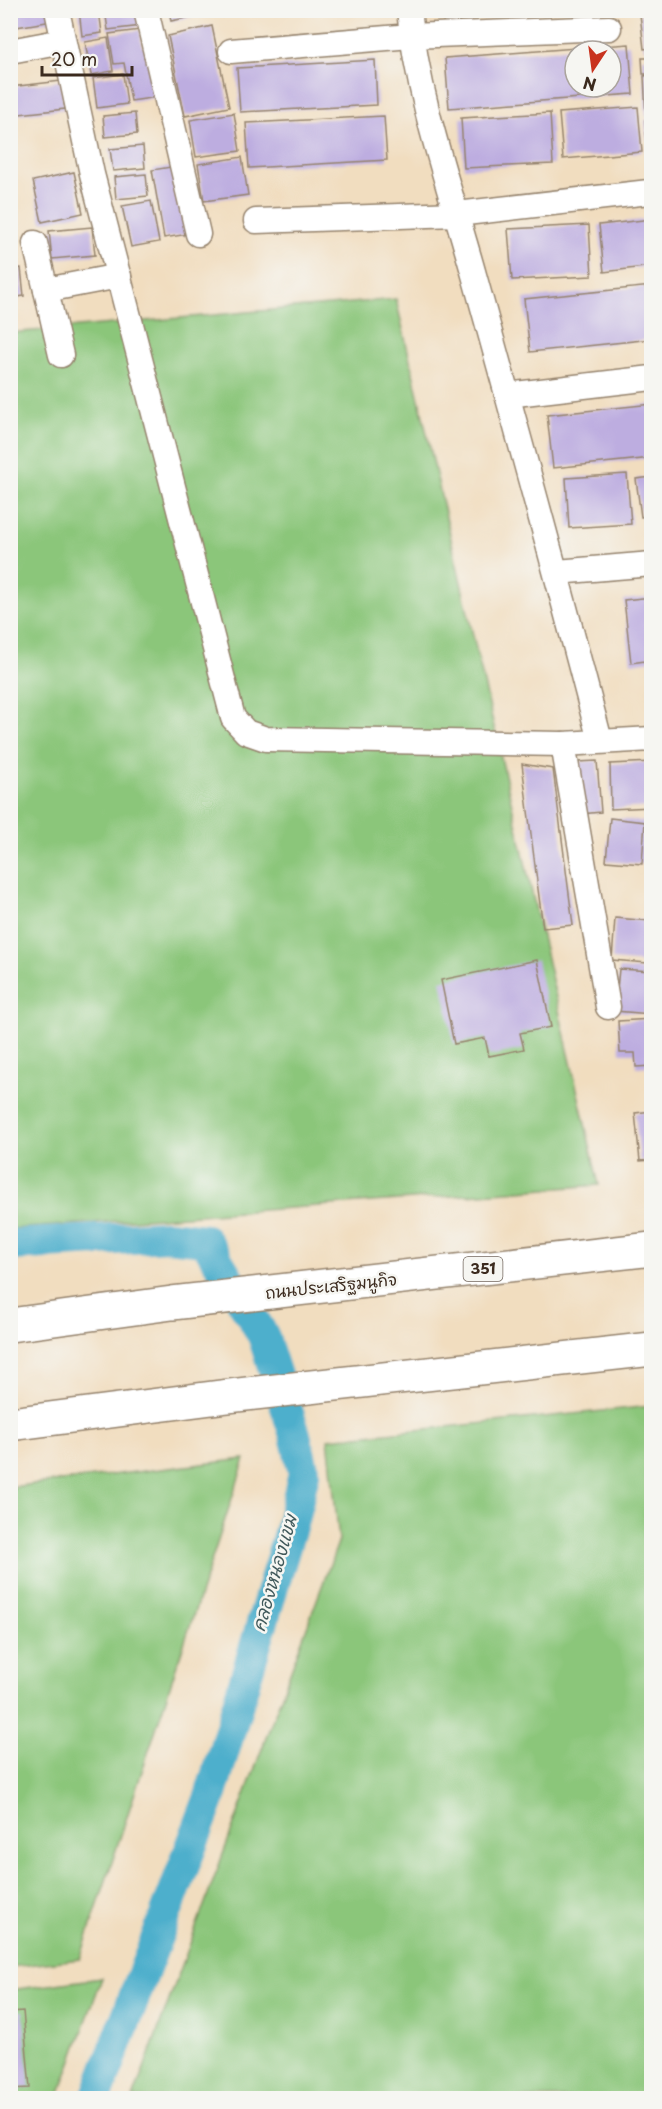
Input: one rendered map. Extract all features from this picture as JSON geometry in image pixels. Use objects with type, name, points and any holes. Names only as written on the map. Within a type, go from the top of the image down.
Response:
[{"type":"main road","name":"ถนนประเสริฐมนูกิจ","points":[[10,1325],[172,1303],[651,1249]]},
{"type":"main road","points":[[10,1424],[220,1397],[651,1349]]},
{"type":"street","points":[[57,10],[92,174],[233,718],[246,732],[266,739],[563,744],[651,739]]},
{"type":"street","points":[[146,10],[198,234]]},
{"type":"street","points":[[409,10],[411,36],[431,129],[557,572],[600,741]]},
{"type":"street","points":[[231,51],[411,36],[609,28]]},
{"type":"street","points":[[10,51],[63,41]]},
{"type":"street","points":[[256,221],[457,214],[649,192]]},
{"type":"street","points":[[35,243],[61,355]]},
{"type":"street","points":[[46,290],[118,276]]},
{"type":"street","points":[[507,395],[651,378]]},
{"type":"street","points":[[557,572],[651,564]]},
{"type":"street","points":[[563,744],[608,1006]]},
{"type":"green space","points":[[396,299],[599,1185],[11,1229],[11,333]]},
{"type":"green space","points":[[651,1406],[651,2098],[133,2098],[339,1540],[328,1439]]},
{"type":"green space","points":[[245,1459],[80,1959],[11,1967],[11,1487]]},
{"type":"green space","points":[[102,1978],[58,2098],[11,2098],[10,1990]]},
{"type":"building","points":[[10,10],[51,10],[53,21],[10,28]]},
{"type":"building","points":[[79,10],[99,10],[102,33],[82,36]]},
{"type":"building","points":[[105,10],[139,10],[142,26],[108,30]]},
{"type":"building","points":[[169,10],[210,10],[210,13],[171,21]]},
{"type":"building","points":[[215,10],[253,10],[253,12],[215,15]]},
{"type":"building","points":[[652,12],[652,48],[644,49],[640,14]]},
{"type":"building","points":[[212,26],[229,107],[185,116],[168,36]]},
{"type":"building","points":[[140,30],[142,47],[149,45],[158,97],[131,101],[124,63],[114,64],[109,34]]},
{"type":"building","points":[[108,38],[113,71],[91,75],[85,42]]},
{"type":"building","points":[[623,44],[629,44],[633,94],[623,95]]},
{"type":"building","points":[[563,49],[563,99],[567,99],[449,108],[445,58]]},
{"type":"building","points":[[642,58],[652,58],[652,74],[643,74]]},
{"type":"building","points":[[375,60],[377,105],[240,112],[237,68]]},
{"type":"building","points":[[123,74],[127,104],[97,108],[93,78]]},
{"type":"building","points":[[652,75],[652,116],[646,116],[644,76]]},
{"type":"building","points":[[61,81],[65,109],[10,115],[10,87]]},
{"type":"building","points":[[638,107],[642,152],[563,159],[559,113]]},
{"type":"building","points":[[135,113],[137,134],[105,137],[103,116]]},
{"type":"building","points":[[234,113],[240,151],[196,157],[190,120]]},
{"type":"building","points":[[550,113],[553,164],[464,168],[461,118]]},
{"type":"building","points":[[384,116],[387,160],[249,168],[246,123]]},
{"type":"building","points":[[652,119],[652,141],[647,141],[645,120]]},
{"type":"building","points":[[143,146],[145,168],[113,171],[110,149]]},
{"type":"building","points":[[242,157],[248,195],[204,201],[198,164]]},
{"type":"building","points":[[177,166],[189,234],[164,238],[152,170]]},
{"type":"building","points":[[74,172],[83,213],[42,222],[33,181]]},
{"type":"building","points":[[146,174],[148,196],[116,199],[114,177]]},
{"type":"building","points":[[151,201],[159,242],[131,247],[122,206]]},
{"type":"building","points":[[10,219],[15,219],[18,247],[10,248]]},
{"type":"building","points":[[652,219],[652,266],[604,272],[599,225]]},
{"type":"building","points":[[589,225],[592,276],[512,280],[508,229]]},
{"type":"building","points":[[92,227],[95,255],[52,259],[49,231]]},
{"type":"building","points":[[21,268],[24,296],[10,298],[10,269]]},
{"type":"building","points":[[652,286],[652,339],[530,352],[524,299]]},
{"type":"building","points":[[652,404],[652,458],[553,468],[547,415]]},
{"type":"building","points":[[627,474],[631,524],[569,528],[566,478]]},
{"type":"building","points":[[652,477],[652,516],[641,517],[636,479]]},
{"type":"building","points":[[652,597],[652,660],[631,663],[624,600]]},
{"type":"building","points":[[597,761],[601,812],[581,814],[577,762]]},
{"type":"building","points":[[652,762],[652,807],[611,809],[610,764]]},
{"type":"building","points":[[522,764],[553,769],[573,925],[543,928]]},
{"type":"building","points":[[610,818],[645,822],[642,864],[606,861]]},
{"type":"building","points":[[615,918],[651,921],[647,963],[612,960]]},
{"type":"building","points":[[537,960],[551,1027],[520,1033],[524,1049],[489,1056],[485,1038],[454,1044],[441,980]]},
{"type":"building","points":[[619,969],[652,971],[651,1014],[615,1011]]},
{"type":"building","points":[[652,1019],[652,1066],[636,1067],[635,1053],[620,1053],[618,1021]]},
{"type":"building","points":[[652,1111],[652,1160],[640,1161],[635,1113]]},
{"type":"building","points":[[23,2011],[30,2088],[10,2089],[10,2012]]},
{"type":"waterway","name":"คลองหนองแขม","points":[[10,1245],[167,1236],[205,1240],[263,1335],[295,1435],[304,1473],[293,1520],[210,1797],[96,2098]]}]
